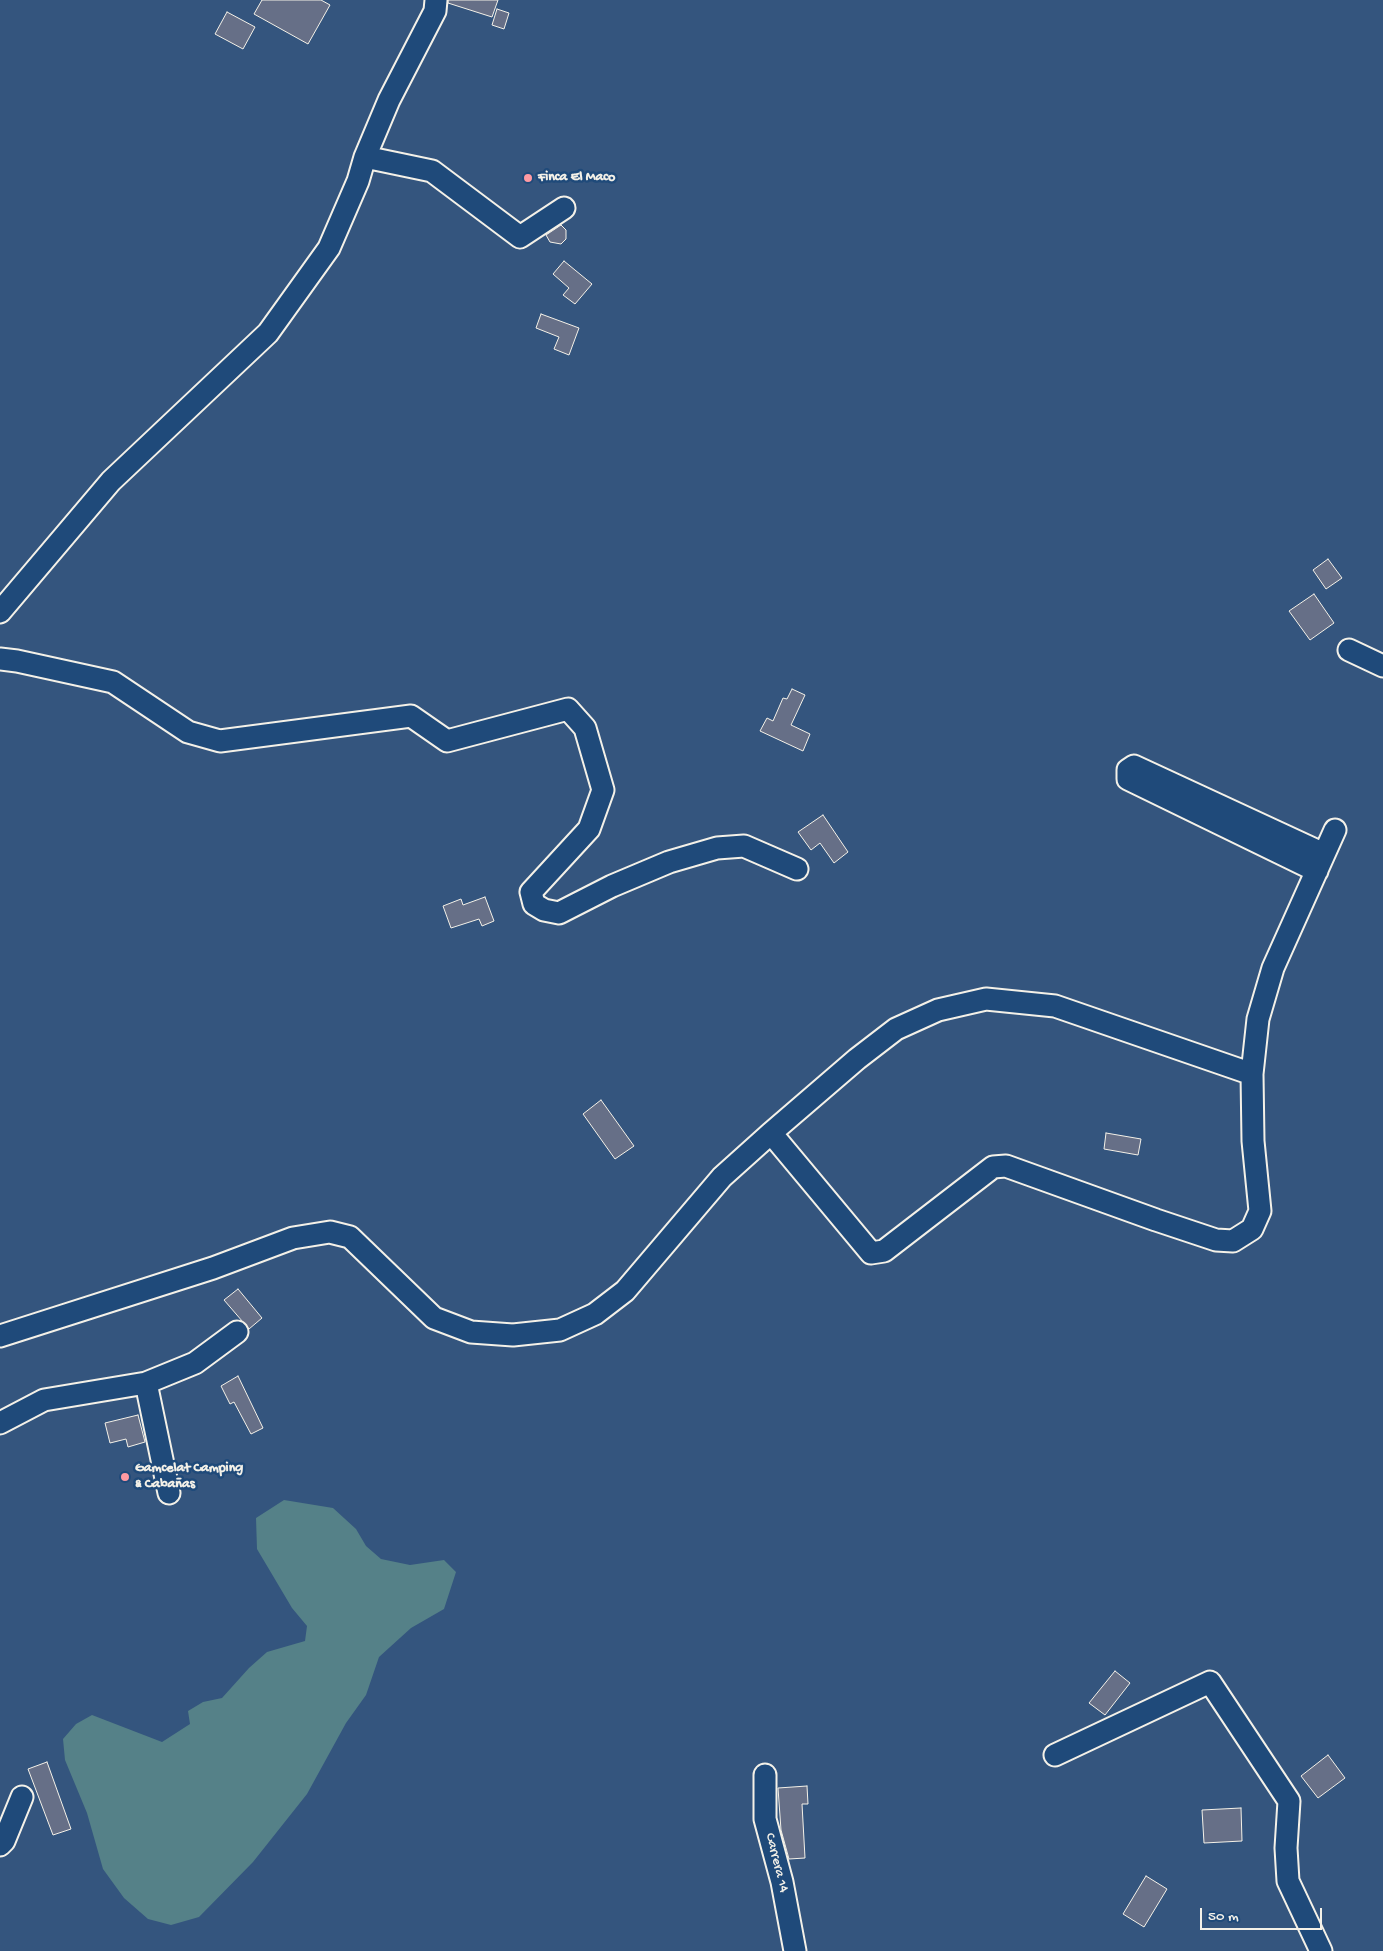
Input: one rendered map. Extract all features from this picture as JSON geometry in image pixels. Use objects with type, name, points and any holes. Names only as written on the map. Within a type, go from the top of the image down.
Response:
[{"type":"street","points":[[0,612],[111,481],[268,333],[329,248],[358,182],[365,157],[389,100],[435,11],[436,0]]},
{"type":"street","points":[[365,157],[432,171],[520,237],[564,208]]},
{"type":"street","points":[[1349,650],[1383,666]]},
{"type":"street","points":[[0,659],[113,682],[188,732],[220,741],[411,716],[448,741],[568,709],[584,728],[602,790],[589,829],[531,892],[534,904],[544,910],[559,913],[669,862],[717,848],[744,846],[797,868]]},
{"type":"street","points":[[1134,766],[1320,863],[1128,779],[1128,770],[1134,766]]},
{"type":"street","points":[[771,1132],[871,1253],[884,1252],[993,1167],[1006,1166],[1216,1240],[1233,1241],[1252,1228],[1260,1211],[1253,1141],[1252,1074],[1258,1019],[1273,968],[1336,830]]},
{"type":"street","points":[[0,1336],[213,1268],[293,1238],[330,1232],[350,1237],[434,1318],[471,1332],[513,1335],[560,1330],[595,1314],[625,1292],[722,1177],[771,1132],[857,1059],[896,1030],[938,1010],[986,999],[1055,1006],[1252,1074]]},
{"type":"street","points":[[0,1423],[44,1400],[146,1383],[195,1363],[237,1332]]},
{"type":"street","points":[[146,1383],[169,1493]]},
{"type":"street","points":[[1056,1755],[1210,1682],[1289,1801],[1286,1848],[1288,1881],[1320,1951]]},
{"type":"street","name":"Carrera 14","points":[[765,1774],[765,1819],[782,1882],[795,1951]]},
{"type":"street","points":[[0,1845],[7,1835],[22,1797]]},
{"type":"green space","points":[[284,1500],[333,1508],[356,1529],[366,1546],[381,1559],[410,1565],[444,1560],[456,1572],[444,1609],[411,1628],[379,1657],[366,1695],[346,1723],[307,1794],[253,1862],[199,1917],[171,1925],[148,1919],[124,1898],[103,1869],[87,1813],[65,1760],[63,1739],[76,1724],[92,1715],[162,1742],[190,1724],[188,1711],[203,1702],[222,1698],[249,1668],[267,1652],[305,1641],[307,1626],[292,1608],[257,1549],[256,1518]]},
{"type":"building","points":[[262,0],[321,0],[330,5],[308,44],[254,14]]},
{"type":"building","points":[[448,0],[498,0],[492,17],[448,3]]},
{"type":"building","points":[[497,9],[509,13],[504,29],[492,25]]},
{"type":"building","points":[[227,12],[255,27],[243,49],[215,34]]},
{"type":"building","points":[[561,225],[566,230],[566,239],[561,244],[550,242],[546,235]]},
{"type":"building","points":[[564,261],[592,284],[575,304],[563,295],[569,288],[553,274]]},
{"type":"building","points":[[541,314],[579,328],[569,355],[554,349],[559,337],[536,328]]},
{"type":"building","points":[[1328,559],[1342,578],[1326,589],[1313,570]]},
{"type":"building","points":[[1314,594],[1334,623],[1310,640],[1289,611]]},
{"type":"building","points":[[792,689],[805,695],[791,725],[810,734],[803,751],[760,731],[767,718],[773,721],[783,698],[787,699]]},
{"type":"building","points":[[823,815],[848,852],[834,863],[820,843],[811,850],[798,832]]},
{"type":"building","points":[[485,897],[494,921],[482,926],[479,919],[451,928],[443,906],[461,899],[463,905]]},
{"type":"building","points":[[601,1100],[634,1146],[615,1159],[583,1114]]},
{"type":"building","points":[[1106,1133],[1141,1139],[1138,1155],[1104,1149]]},
{"type":"building","points":[[238,1289],[262,1318],[249,1329],[224,1300]]},
{"type":"building","points":[[238,1376],[263,1428],[251,1434],[234,1402],[230,1404],[221,1386]]},
{"type":"building","points":[[138,1415],[145,1442],[128,1447],[126,1439],[110,1443],[105,1423]]},
{"type":"building","points":[[1115,1671],[1130,1683],[1105,1715],[1089,1703]]},
{"type":"building","points":[[1328,1755],[1345,1778],[1318,1798],[1301,1776]]},
{"type":"building","points":[[47,1762],[71,1829],[53,1835],[28,1769]]},
{"type":"building","points":[[807,1786],[808,1804],[802,1804],[805,1858],[789,1859],[781,1830],[778,1788]]},
{"type":"building","points":[[1241,1808],[1242,1841],[1204,1843],[1202,1810]]},
{"type":"building","points":[[1146,1876],[1167,1889],[1144,1927],[1123,1914]]},
{"type":"place","name":"Finca El Maco","points":[[528,178]]},
{"type":"place","name":"Gamcelat Camping & Cabañas","points":[[125,1477]]}]
